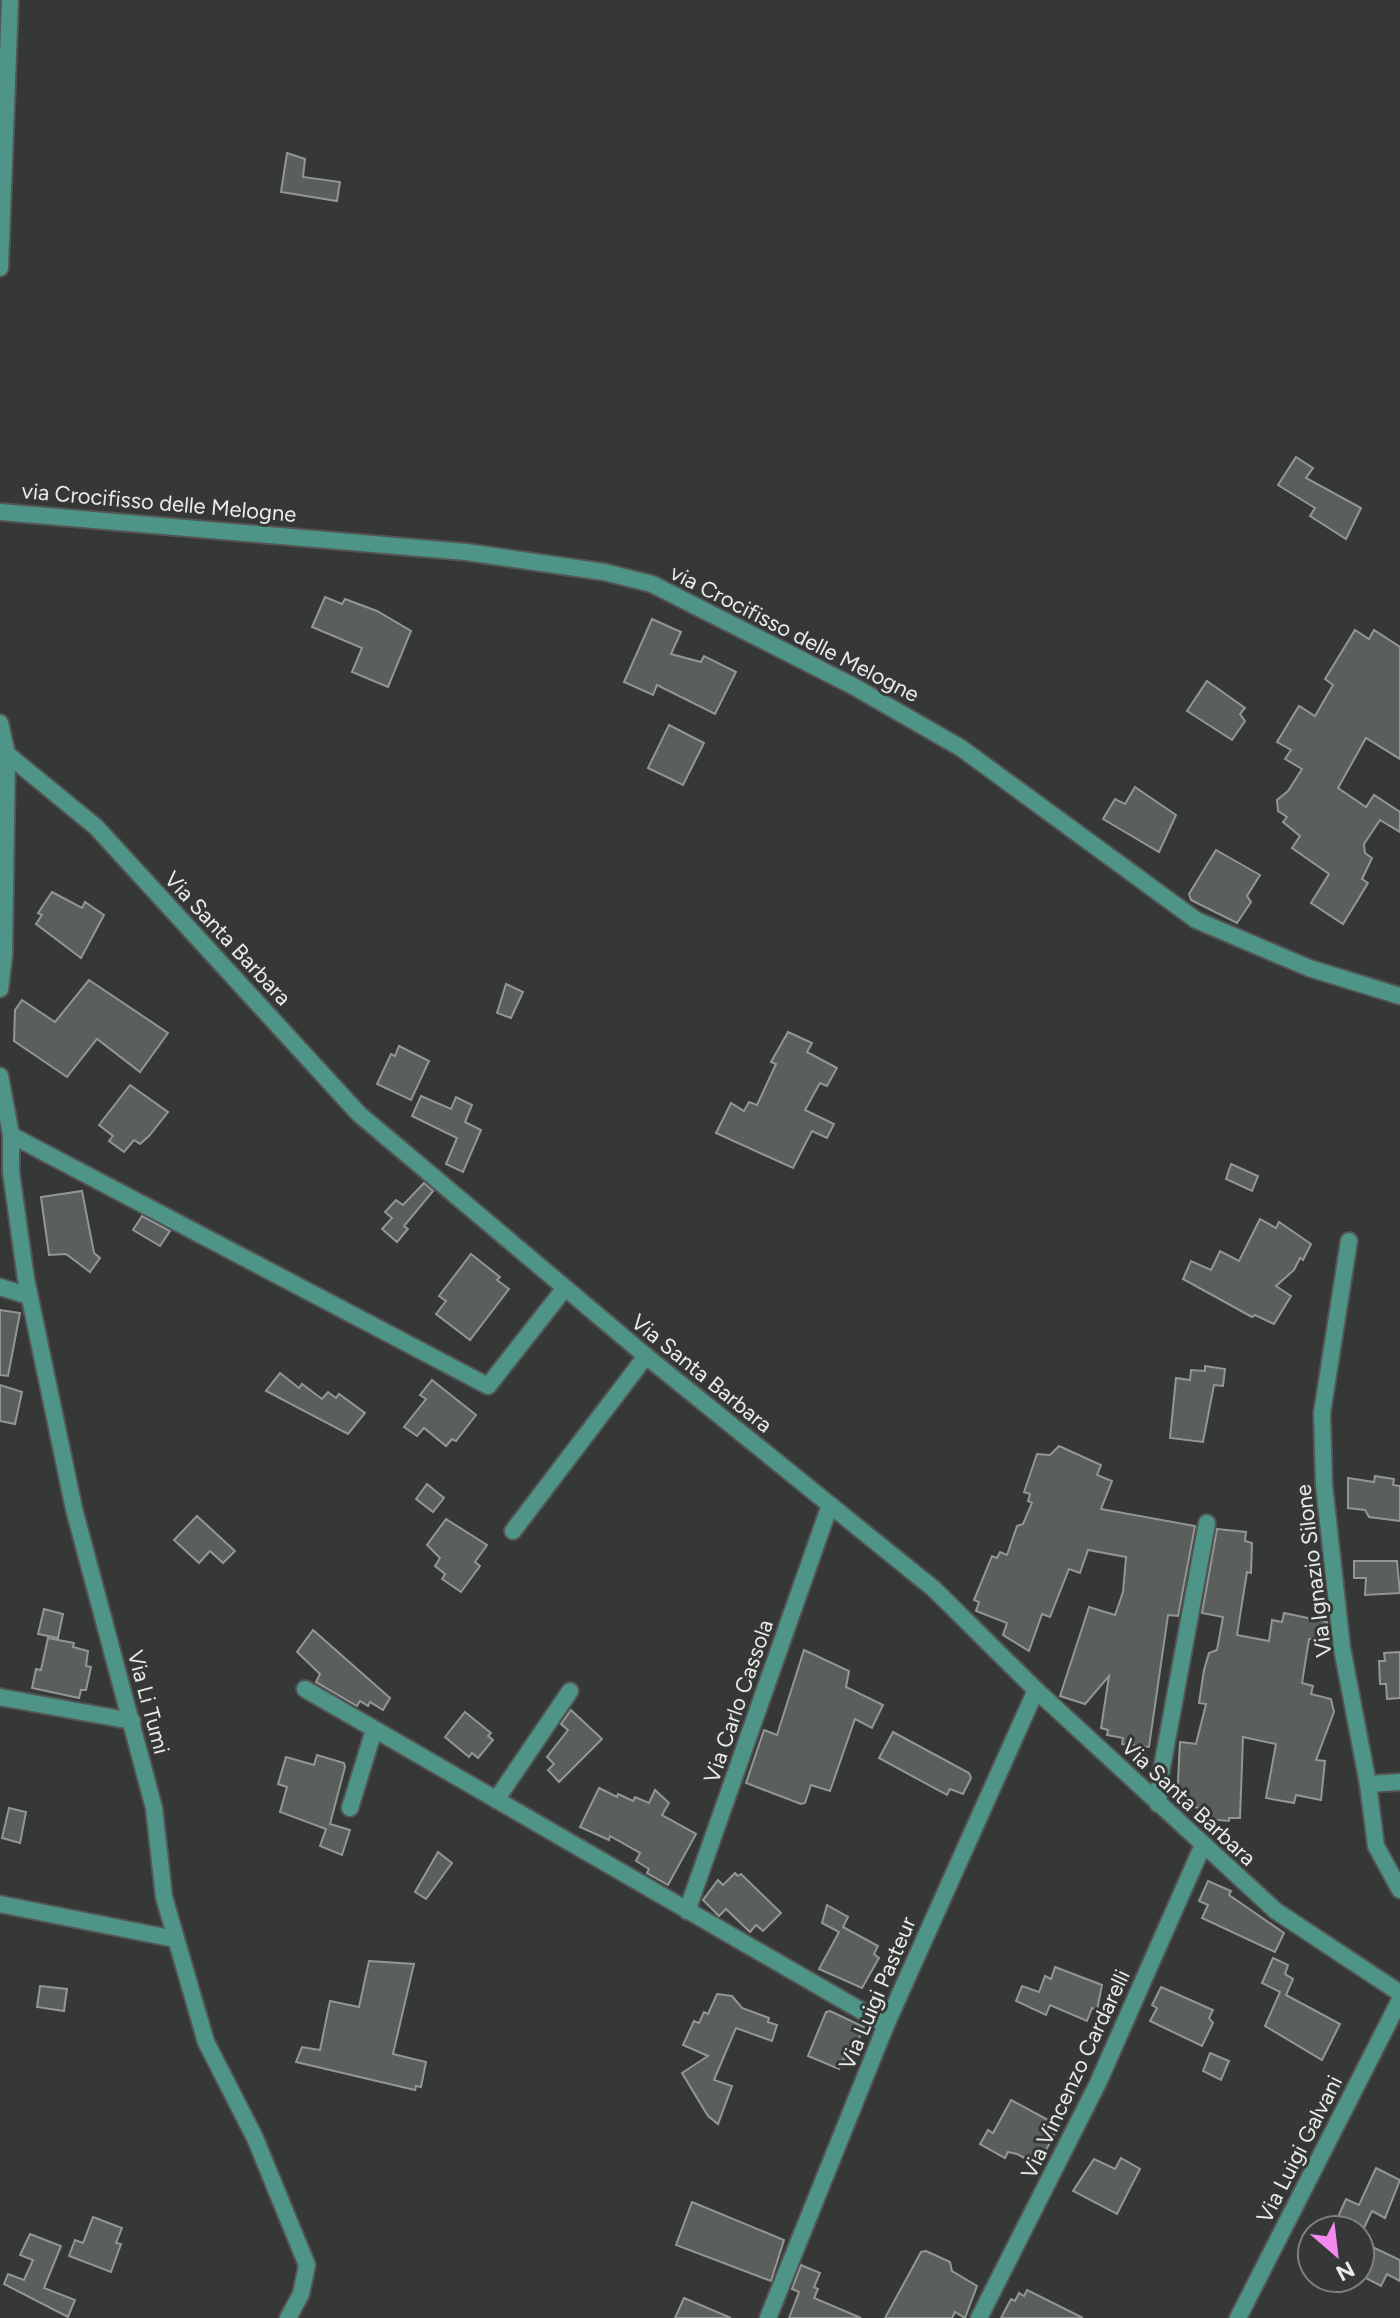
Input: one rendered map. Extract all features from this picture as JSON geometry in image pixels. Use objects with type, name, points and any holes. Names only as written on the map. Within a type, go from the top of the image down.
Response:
[{"type":"street","points":[[0,268],[10,0]]},
{"type":"street","name":"via Crocifisso delle Melogne","points":[[0,512],[466,552],[604,572],[652,584],[853,686],[961,748],[1196,920],[1309,968],[1400,996]]},
{"type":"street","points":[[0,723],[3,751],[4,956],[0,989]]},
{"type":"street","name":"Via Santa Barbara","points":[[3,751],[96,827],[359,1114],[646,1356],[934,1589],[1036,1690],[1276,1911],[1400,1993]]},
{"type":"street","name":"Via Li Tumi","points":[[0,1076],[11,1135],[11,1172],[29,1296],[74,1509],[154,1808],[164,1897],[206,2042],[255,2138],[307,2265],[301,2294],[288,2318]]},
{"type":"street","points":[[11,1135],[488,1386],[565,1288]]},
{"type":"street","name":"Via Ignazio Silone","points":[[1349,1241],[1322,1413],[1324,1485],[1342,1648],[1368,1784],[1376,1846],[1400,1890]]},
{"type":"street","points":[[0,1287],[29,1296]]},
{"type":"street","points":[[513,1531],[646,1356]]},
{"type":"street","name":"Via Carlo Cassola","points":[[687,1911],[830,1505]]},
{"type":"street","points":[[1158,1804],[1160,1778],[1207,1523]]},
{"type":"street","points":[[305,1689],[886,2025]]},
{"type":"street","name":"Via Luigi Pasteur","points":[[768,2318],[886,2025],[1036,1690]]},
{"type":"street","points":[[496,1800],[570,1691]]},
{"type":"street","points":[[0,1697],[132,1721]]},
{"type":"street","points":[[350,1808],[374,1730]]},
{"type":"street","points":[[1368,1784],[1400,1782]]},
{"type":"street","name":"Via Vincenzo Cardarelli","points":[[979,2318],[1098,2083],[1203,1845]]},
{"type":"street","points":[[0,1904],[175,1939]]},
{"type":"street","name":"Via Luigi Galvani","points":[[1238,2318],[1400,2000]]},
{"type":"building","points":[[287,153],[305,159],[303,177],[340,182],[337,201],[281,192]]},
{"type":"building","points":[[1296,457],[1313,468],[1306,478],[1361,508],[1346,539],[1310,516],[1315,508],[1278,485]]},
{"type":"building","points":[[325,597],[342,604],[345,599],[377,611],[411,631],[388,687],[352,672],[362,648],[312,627]]},
{"type":"building","points":[[652,619],[681,632],[671,654],[701,662],[704,656],[736,672],[715,714],[657,685],[653,695],[624,682]]},
{"type":"building","points":[[1355,630],[1369,639],[1374,630],[1400,647],[1400,759],[1366,738],[1338,788],[1366,807],[1374,795],[1400,812],[1400,832],[1380,820],[1364,844],[1365,853],[1372,858],[1362,879],[1368,883],[1343,924],[1311,903],[1329,874],[1292,848],[1300,836],[1283,822],[1287,817],[1278,811],[1277,800],[1288,791],[1302,769],[1285,759],[1291,750],[1277,742],[1299,706],[1315,716],[1333,685],[1325,679]]},
{"type":"building","points":[[1207,681],[1245,708],[1240,714],[1245,721],[1232,740],[1187,711]]},
{"type":"building","points":[[669,725],[704,743],[683,785],[648,768]]},
{"type":"building","points":[[1135,787],[1176,815],[1159,852],[1103,819],[1115,799],[1125,804]]},
{"type":"building","points":[[1216,850],[1260,875],[1247,896],[1251,902],[1237,923],[1191,900],[1189,894]]},
{"type":"building","points":[[52,892],[82,908],[85,902],[104,915],[81,958],[36,924],[42,915],[38,913]]},
{"type":"building","points":[[89,980],[168,1033],[140,1072],[97,1039],[67,1077],[14,1041],[15,1010],[22,1000],[55,1022]]},
{"type":"building","points":[[506,984],[523,992],[511,1018],[497,1013]]},
{"type":"building","points":[[788,1032],[812,1043],[807,1052],[837,1068],[827,1086],[820,1083],[805,1110],[834,1124],[827,1138],[812,1131],[793,1168],[716,1133],[731,1103],[744,1111],[749,1102],[757,1105],[776,1064],[771,1062]]},
{"type":"building","points":[[399,1046],[429,1061],[411,1100],[377,1084],[391,1054],[395,1056]]},
{"type":"building","points":[[130,1085],[168,1112],[149,1136],[140,1144],[134,1140],[124,1152],[109,1141],[113,1136],[99,1125]]},
{"type":"building","points":[[421,1096],[451,1109],[456,1097],[472,1105],[465,1122],[481,1130],[463,1172],[446,1164],[457,1138],[412,1116]]},
{"type":"building","points":[[1231,1164],[1258,1176],[1252,1191],[1226,1179]]},
{"type":"building","points":[[424,1183],[433,1191],[404,1226],[408,1229],[397,1242],[382,1229],[392,1218],[385,1212],[396,1200],[403,1205]]},
{"type":"building","points":[[82,1191],[94,1253],[100,1258],[90,1272],[66,1254],[49,1255],[41,1197]]},
{"type":"building","points":[[142,1216],[170,1231],[160,1246],[133,1230]]},
{"type":"building","points":[[1260,1219],[1276,1228],[1279,1222],[1311,1244],[1303,1260],[1300,1258],[1294,1270],[1276,1286],[1291,1296],[1274,1324],[1255,1315],[1252,1317],[1183,1279],[1191,1261],[1211,1270],[1220,1251],[1239,1261]]},
{"type":"building","points":[[471,1254],[500,1277],[497,1280],[509,1289],[470,1340],[436,1314],[446,1301],[439,1296]]},
{"type":"building","points":[[0,1310],[20,1313],[8,1376],[0,1375]]},
{"type":"building","points":[[1205,1366],[1225,1369],[1223,1386],[1214,1385],[1203,1442],[1170,1438],[1176,1378],[1190,1380],[1191,1370],[1205,1371]]},
{"type":"building","points":[[280,1373],[299,1388],[302,1384],[322,1399],[328,1392],[336,1398],[339,1394],[365,1413],[348,1434],[266,1391]]},
{"type":"building","points":[[432,1380],[476,1415],[456,1441],[452,1439],[446,1446],[424,1428],[417,1436],[404,1427],[426,1399],[420,1395]]},
{"type":"building","points":[[0,1385],[22,1392],[15,1424],[0,1421]]},
{"type":"building","points":[[1059,1446],[1101,1465],[1097,1475],[1112,1481],[1101,1509],[1195,1526],[1178,1616],[1168,1615],[1149,1747],[1122,1744],[1123,1738],[1107,1735],[1108,1730],[1101,1728],[1109,1676],[1085,1704],[1060,1696],[1089,1607],[1115,1615],[1123,1592],[1126,1557],[1088,1550],[1080,1573],[1069,1569],[1050,1617],[1042,1614],[1029,1651],[1003,1635],[1007,1623],[976,1611],[979,1602],[974,1600],[992,1556],[997,1558],[1000,1552],[1007,1555],[1017,1526],[1023,1524],[1032,1503],[1028,1501],[1030,1494],[1024,1492],[1037,1454],[1050,1455]]},
{"type":"building","points":[[1375,1476],[1394,1479],[1393,1485],[1400,1486],[1400,1521],[1369,1517],[1365,1510],[1348,1508],[1348,1478],[1374,1482]]},
{"type":"building","points":[[427,1484],[444,1498],[433,1512],[416,1499]]},
{"type":"building","points":[[197,1516],[235,1551],[223,1563],[210,1551],[199,1563],[174,1540]]},
{"type":"building","points":[[446,1519],[487,1545],[475,1562],[480,1566],[461,1592],[442,1579],[445,1574],[435,1566],[440,1558],[427,1545]]},
{"type":"building","points":[[1217,1529],[1246,1532],[1245,1541],[1252,1543],[1251,1573],[1247,1572],[1237,1635],[1269,1641],[1272,1620],[1282,1622],[1284,1613],[1327,1622],[1329,1638],[1309,1639],[1302,1683],[1313,1686],[1311,1694],[1331,1699],[1334,1712],[1316,1760],[1325,1761],[1321,1800],[1296,1795],[1294,1803],[1266,1798],[1276,1744],[1243,1737],[1240,1818],[1229,1818],[1229,1821],[1207,1819],[1208,1809],[1185,1806],[1185,1801],[1177,1800],[1180,1742],[1196,1744],[1206,1704],[1199,1703],[1204,1670],[1209,1653],[1217,1650],[1223,1617],[1202,1613]]},
{"type":"building","points":[[1354,1561],[1397,1561],[1400,1593],[1365,1595],[1366,1578],[1354,1578]]},
{"type":"building","points":[[44,1609],[63,1614],[58,1638],[38,1634]]},
{"type":"building","points":[[313,1630],[390,1698],[383,1710],[370,1702],[368,1706],[360,1701],[357,1706],[316,1682],[320,1674],[297,1652]]},
{"type":"building","points":[[48,1638],[74,1643],[73,1647],[88,1651],[86,1666],[91,1667],[86,1690],[81,1690],[79,1698],[32,1688],[36,1669],[41,1670]]},
{"type":"building","points":[[804,1650],[849,1671],[846,1687],[883,1705],[872,1728],[855,1719],[830,1791],[811,1785],[805,1803],[801,1804],[746,1783],[764,1730],[777,1735]]},
{"type":"building","points":[[1400,1652],[1400,1698],[1387,1699],[1386,1684],[1380,1684],[1379,1661],[1385,1661],[1384,1653]]},
{"type":"building","points":[[571,1710],[602,1739],[559,1782],[548,1770],[554,1764],[547,1757],[568,1730],[561,1724]]},
{"type":"building","points":[[465,1712],[491,1733],[488,1736],[493,1740],[478,1758],[472,1753],[469,1757],[445,1737]]},
{"type":"building","points":[[893,1732],[969,1773],[971,1778],[963,1794],[950,1789],[947,1795],[879,1758]]},
{"type":"building","points":[[317,1755],[344,1763],[345,1767],[330,1824],[350,1830],[342,1855],[320,1846],[326,1829],[280,1812],[287,1787],[278,1784],[286,1757],[314,1765]]},
{"type":"building","points":[[599,1788],[617,1797],[618,1794],[633,1801],[635,1797],[649,1803],[655,1790],[669,1803],[662,1815],[696,1834],[668,1885],[647,1873],[649,1869],[636,1861],[640,1853],[610,1836],[609,1840],[580,1827]]},
{"type":"building","points":[[9,1808],[26,1812],[20,1843],[2,1838]]},
{"type":"building","points":[[438,1852],[452,1863],[426,1899],[415,1892]]},
{"type":"building","points":[[735,1873],[738,1876],[741,1874],[781,1913],[763,1931],[756,1925],[750,1932],[726,1909],[719,1916],[703,1900],[718,1880],[723,1885]]},
{"type":"building","points":[[1208,1881],[1231,1891],[1229,1895],[1284,1933],[1275,1952],[1202,1918],[1208,1905],[1199,1901]]},
{"type":"building","points":[[827,1905],[848,1917],[843,1927],[878,1946],[874,1954],[879,1958],[862,1988],[819,1969],[839,1932],[822,1923]]},
{"type":"building","points":[[1273,1958],[1288,1965],[1285,1974],[1293,1979],[1286,1995],[1340,2024],[1322,2060],[1265,2026],[1280,1992],[1262,1983]]},
{"type":"building","points":[[369,1961],[414,1964],[393,2054],[426,2062],[421,2087],[416,2086],[415,2090],[296,2062],[302,2047],[320,2050],[330,2001],[359,2007]]},
{"type":"building","points":[[1055,1967],[1102,1985],[1097,2010],[1092,2008],[1087,2021],[1050,2005],[1046,2015],[1016,2001],[1022,1986],[1039,1992],[1045,1976],[1051,1979]]},
{"type":"building","points":[[40,1986],[67,1989],[64,2011],[37,2007]]},
{"type":"building","points":[[1161,1987],[1213,2010],[1209,2018],[1213,2023],[1202,2046],[1150,2021],[1157,2008],[1152,2005]]},
{"type":"building","points":[[717,1994],[732,1996],[742,2008],[769,2018],[768,2022],[777,2025],[772,2041],[736,2028],[714,2080],[732,2086],[718,2124],[708,2116],[682,2073],[708,2056],[683,2045],[694,2021],[699,2023],[704,2012],[708,2014]]},
{"type":"building","points":[[826,2012],[864,2027],[849,2061],[843,2059],[839,2069],[808,2056]]},
{"type":"building","points":[[1210,2053],[1229,2061],[1221,2080],[1203,2071]]},
{"type":"building","points":[[1011,2100],[1059,2126],[1038,2165],[1008,2152],[1005,2158],[980,2144],[988,2130],[993,2133]]},
{"type":"building","points":[[1121,2158],[1140,2169],[1117,2214],[1073,2191],[1094,2159],[1115,2169]]},
{"type":"building","points":[[1376,2168],[1400,2180],[1385,2218],[1372,2211],[1371,2214],[1339,2214],[1346,2199],[1359,2205]]},
{"type":"building","points":[[692,2202],[784,2240],[771,2281],[676,2245]]},
{"type":"building","points":[[93,2217],[122,2228],[116,2243],[121,2244],[111,2272],[69,2256],[75,2240],[83,2243]]},
{"type":"building","points":[[30,2234],[61,2246],[44,2288],[75,2300],[68,2317],[4,2284],[8,2274],[24,2280],[33,2260],[20,2255]]},
{"type":"building","points":[[1376,2249],[1400,2260],[1400,2281],[1387,2274],[1381,2286],[1376,2283]]},
{"type":"building","points":[[926,2251],[950,2262],[952,2271],[977,2286],[965,2318],[955,2312],[952,2318],[885,2318],[921,2252]]},
{"type":"building","points":[[801,2265],[820,2273],[814,2287],[818,2289],[814,2298],[861,2318],[789,2318],[799,2292],[792,2289]]},
{"type":"building","points":[[1027,2290],[1083,2318],[1001,2318],[1011,2299],[1015,2301],[1019,2293],[1024,2296]]},
{"type":"building","points":[[684,2298],[731,2318],[675,2318]]}]
